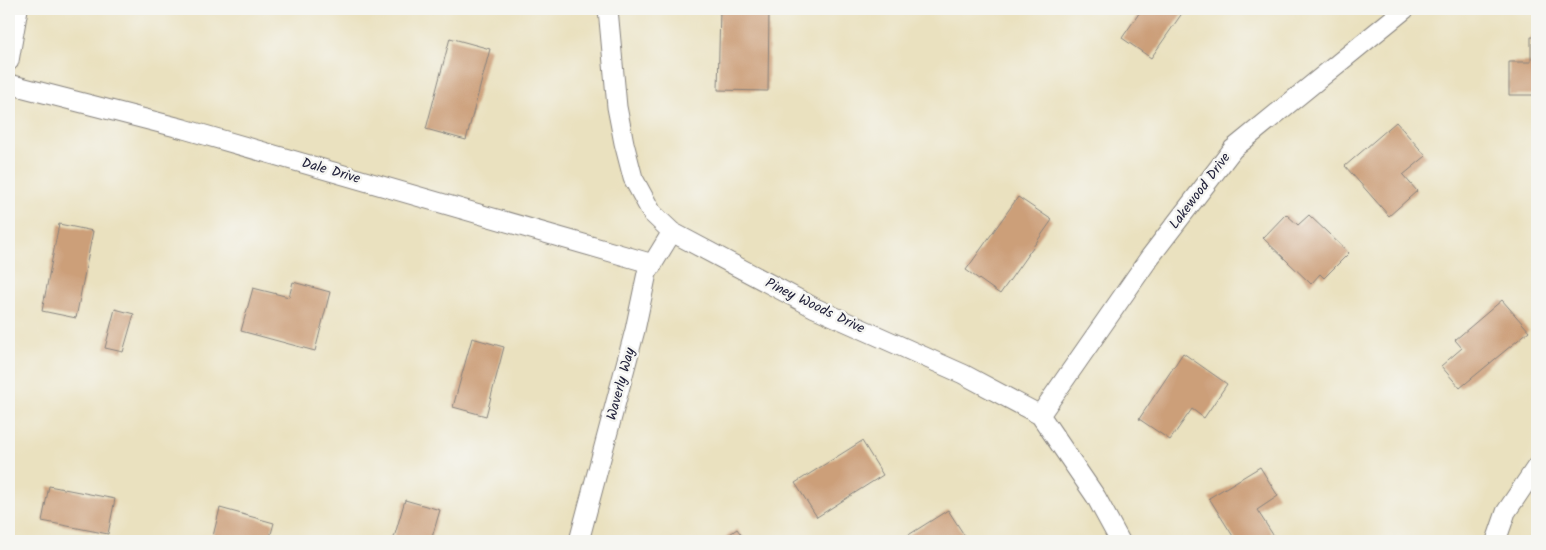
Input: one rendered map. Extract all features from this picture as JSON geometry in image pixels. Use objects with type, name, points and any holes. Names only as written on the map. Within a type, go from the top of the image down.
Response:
[{"type":"street","points":[[9,61],[18,9]]},
{"type":"street","name":"Piney Woods Drive","points":[[608,9],[617,107],[633,178],[652,213],[672,232],[815,308],[963,374],[1040,415],[1096,497],[1120,541]]},
{"type":"street","name":"Lakewood Drive","points":[[1040,415],[1150,257],[1233,149],[1405,9]]},
{"type":"street","name":"Dale Drive","points":[[9,84],[184,129],[653,264]]},
{"type":"street","name":"Waverly Way","points":[[579,541],[636,330],[647,273],[672,232]]},
{"type":"street","points":[[1496,541],[1506,512],[1537,466]]},
{"type":"building","points":[[720,9],[769,9],[768,91],[718,90]]},
{"type":"building","points":[[1142,9],[1185,9],[1151,58],[1122,38]]},
{"type":"building","points":[[1531,37],[1537,37],[1537,95],[1509,95],[1509,62],[1531,62]]},
{"type":"building","points":[[450,38],[490,49],[466,140],[426,129]]},
{"type":"building","points":[[1396,122],[1426,156],[1403,175],[1417,191],[1389,216],[1345,166]]},
{"type":"building","points":[[1018,197],[1052,220],[1000,294],[966,270]]},
{"type":"building","points":[[1286,214],[1298,225],[1309,215],[1349,253],[1324,278],[1320,274],[1311,284],[1263,238]]},
{"type":"building","points":[[59,224],[93,231],[76,318],[42,311]]},
{"type":"building","points":[[293,282],[330,292],[315,351],[241,331],[253,288],[289,297]]},
{"type":"building","points":[[1502,300],[1529,331],[1460,388],[1441,366],[1462,348],[1455,340]]},
{"type":"building","points":[[115,309],[134,314],[123,352],[105,348]]},
{"type":"building","points":[[472,338],[504,347],[486,416],[453,407]]},
{"type":"building","points":[[1183,353],[1227,384],[1204,418],[1192,409],[1170,440],[1139,419]]},
{"type":"building","points":[[862,441],[883,475],[817,517],[795,483]]},
{"type":"building","points":[[1260,467],[1278,496],[1257,510],[1277,541],[1236,541],[1209,498]]},
{"type":"building","points":[[49,486],[115,499],[108,534],[42,521]]},
{"type":"building","points":[[405,500],[440,510],[431,541],[393,541]]},
{"type":"building","points":[[220,508],[274,523],[269,541],[212,540]]},
{"type":"building","points":[[948,510],[968,541],[899,541]]},
{"type":"building","points":[[737,529],[746,541],[720,541]]}]
